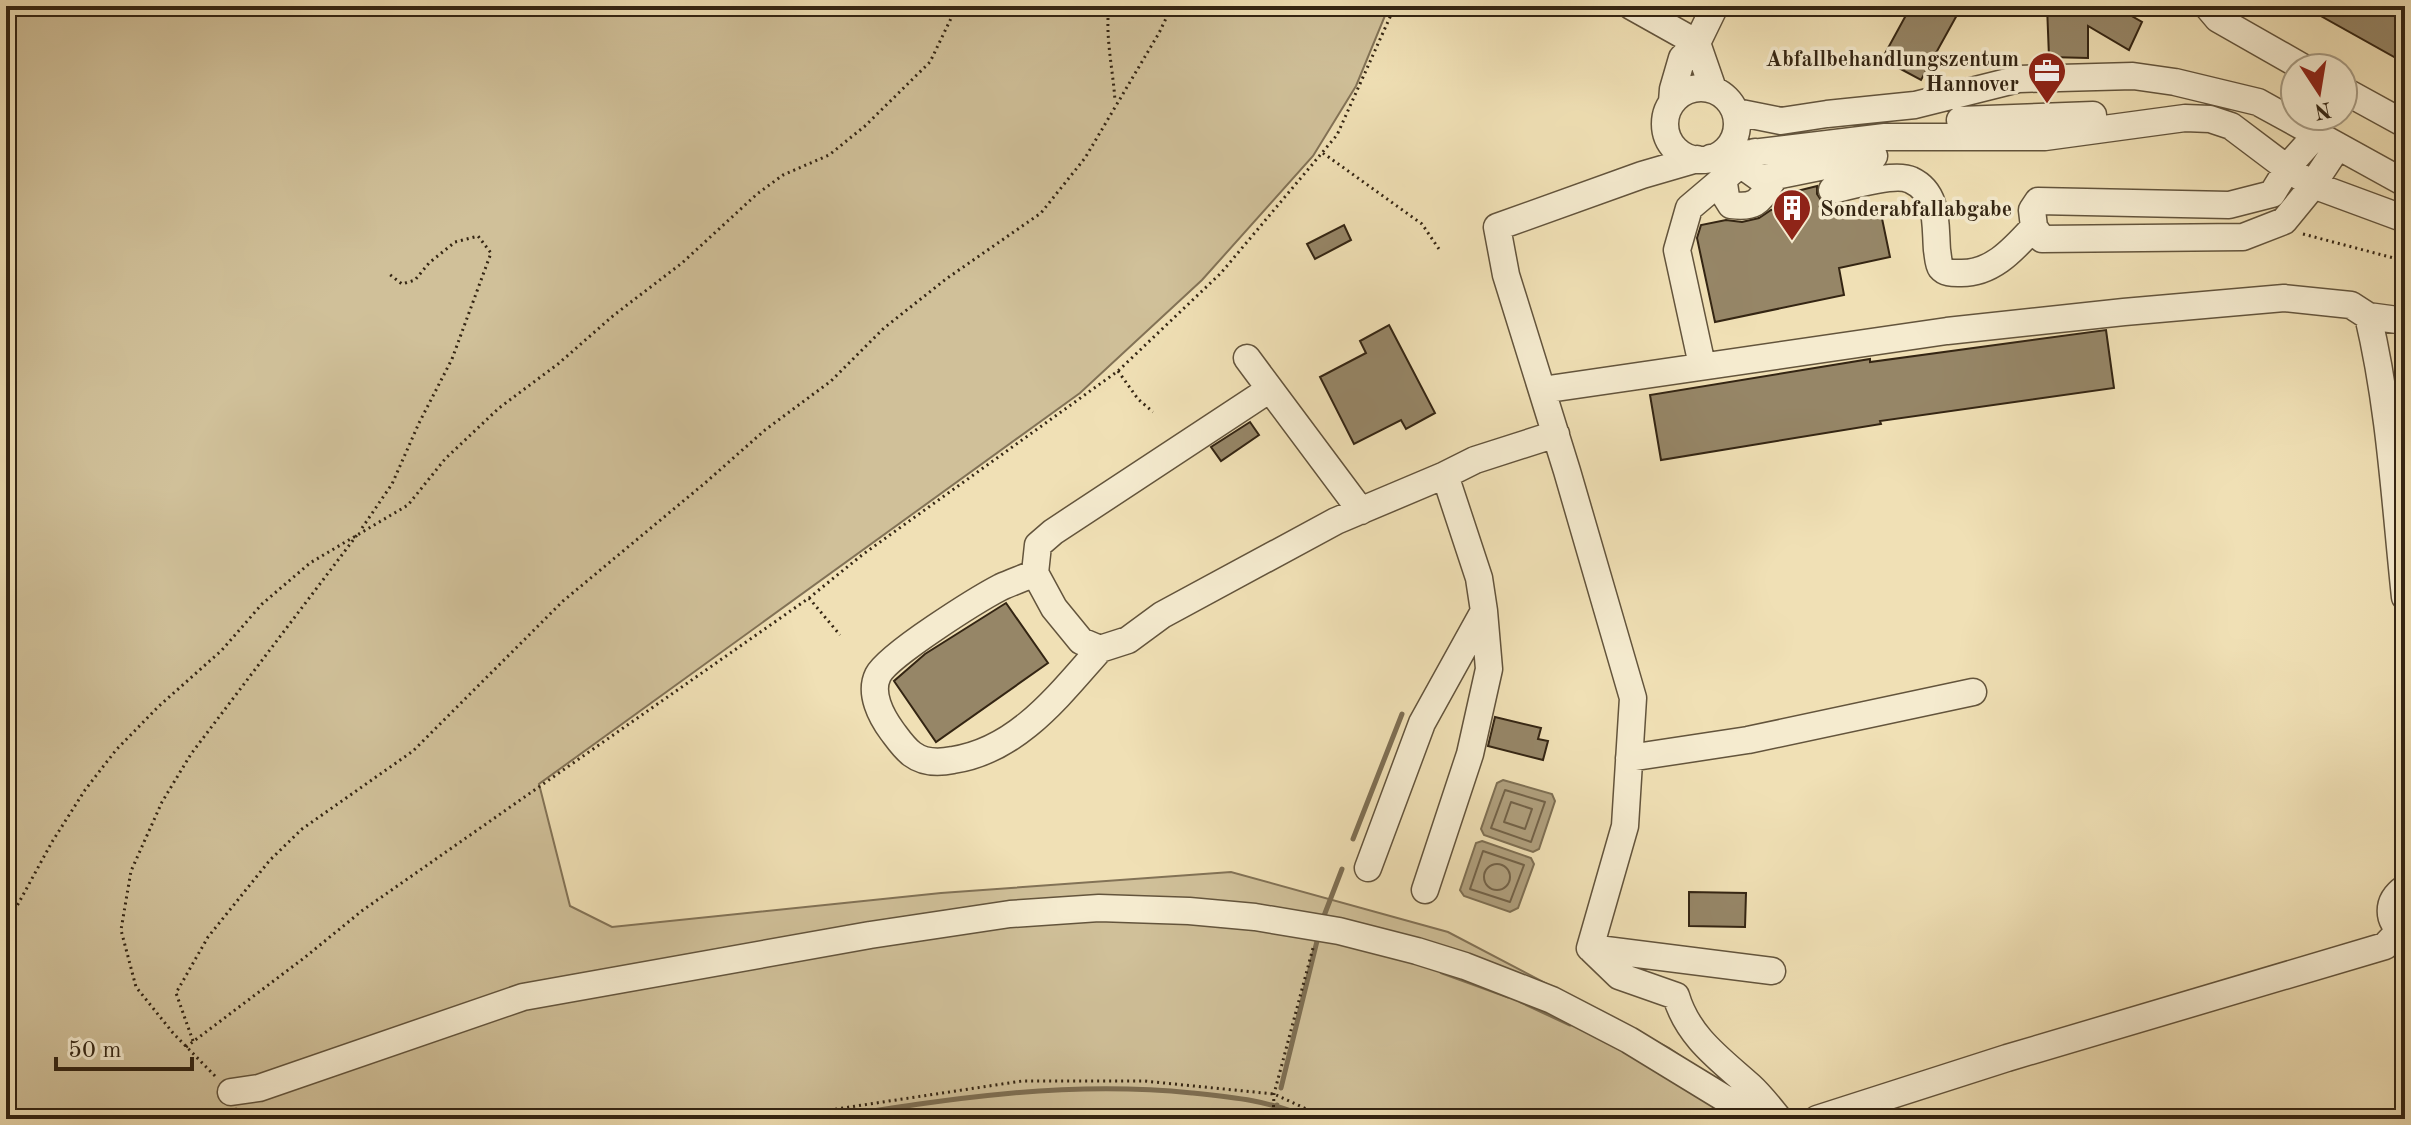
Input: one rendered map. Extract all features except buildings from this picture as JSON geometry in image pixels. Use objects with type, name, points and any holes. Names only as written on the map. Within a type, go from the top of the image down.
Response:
[{"type":"lane","points":[[1631,6],[1697,43],[1713,89],[1730,102],[1736,112],[1737,124],[1725,162],[1726,197],[1731,205],[1743,207],[1756,204],[1775,177]]},
{"type":"lane","points":[[1642,175],[1667,135],[1667,112],[1682,58],[1697,43],[1715,6]]},
{"type":"lane","points":[[2207,6],[2218,19],[2279,54]]},
{"type":"lane","points":[[1736,112],[1781,121],[1915,105],[2019,79],[2133,76],[2175,82],[2258,102],[2405,183]]},
{"type":"lane","points":[[1672,102],[1690,89],[1713,89]]},
{"type":"lane","points":[[2359,99],[2405,124]]},
{"type":"lane","points":[[1590,948],[1625,826],[1633,698],[1506,275],[1497,227],[1642,175],[1885,137],[2045,137],[2185,118],[2210,119],[2231,126],[2313,185],[2405,219]]},
{"type":"lane","points":[[1667,135],[1678,151],[1725,162],[1761,179],[1874,156]]},
{"type":"lane","points":[[2328,140],[2313,185],[2284,221],[2243,237],[2042,239],[2034,227],[2032,210],[2038,201],[2229,205],[2272,194],[2288,169],[2328,140]]},
{"type":"lane","points":[[1702,365],[1677,250],[1689,208],[1725,162]]},
{"type":"lane","points":[[1832,190],[1901,176],[1913,181],[1927,192],[1933,203],[1941,268],[1949,273],[1970,274],[1985,270],[2017,246],[2034,227]]},
{"type":"lane","points":[[1542,390],[1947,331],[2284,298],[2351,305],[2368,316],[2405,321]]},
{"type":"lane","points":[[2368,316],[2379,359],[2405,597]]},
{"type":"lane","points":[[1247,358],[1361,511]]},
{"type":"lane","points":[[1100,649],[1081,641],[1054,608],[1035,573],[1038,545],[1053,532],[1270,389]]},
{"type":"lane","points":[[1035,573],[992,592],[885,664],[875,685],[876,697],[888,726],[913,754],[940,763],[986,751],[1034,720],[1100,649],[1128,640],[1162,615],[1229,577],[1361,511],[1475,460],[1556,434]]},
{"type":"lane","points":[[1425,890],[1470,754],[1489,669],[1476,565],[1445,475]]},
{"type":"lane","points":[[1368,868],[1422,723],[1484,611]]},
{"type":"lane","points":[[1629,758],[1748,740],[1973,692]]},
{"type":"lane","points":[[1817,1119],[2007,1058],[2385,946],[2403,932],[2392,919],[2390,911],[2396,895],[2405,888]]},
{"type":"lane","points":[[231,1092],[259,1088],[523,997],[870,935],[1010,914],[1099,908],[1255,917],[1417,951],[1465,966],[1552,1000],[1629,1040],[1724,1098],[1769,1119]]},
{"type":"lane","points":[[1590,948],[1772,971]]},
{"type":"lane","points":[[1590,948],[1619,976],[1676,996],[1690,1030],[1712,1054],[1754,1089],[1779,1119]]},
{"type":"path","points":[[6,926],[52,842],[85,790],[116,750],[158,707],[222,650],[262,604],[310,563],[408,505],[445,459],[499,408],[682,263],[757,194],[783,175],[829,155],[865,126],[930,62],[957,6]]},
{"type":"path","points":[[1109,6],[1106,29],[1112,56],[1115,103]]},
{"type":"path","points":[[193,1041],[176,993],[208,937],[270,860],[302,829],[413,751],[563,601],[765,430],[831,381],[884,328],[946,279],[1041,213],[1085,158],[1172,6]]},
{"type":"path","points":[[186,1047],[363,910],[809,598],[862,555],[1118,371],[1221,273],[1337,135],[1395,6]]},
{"type":"path","points":[[1323,153],[1422,224],[1441,252]]},
{"type":"path","points":[[2284,221],[2301,233],[2405,261]]},
{"type":"path","points":[[231,1092],[186,1047],[136,987],[121,930],[131,871],[162,802],[191,754],[392,484],[452,359],[491,253],[478,236],[455,242],[429,263],[415,280],[402,284],[389,274]]},
{"type":"path","points":[[1118,371],[1138,399],[1153,412]]},
{"type":"path","points":[[809,598],[840,635]]},
{"type":"path","points":[[1273,1119],[1274,1094],[1318,928]]},
{"type":"path","points":[[770,1119],[1022,1081],[1144,1081],[1274,1094],[1328,1119]]},
{"type":"shaded area","points":[[6,6],[1389,6],[1356,86],[1313,156],[1202,280],[1080,393],[539,784],[570,906],[612,927],[941,893],[1231,872],[1448,932],[1669,1048],[1772,1119],[6,1119]]},
{"type":"water","points":[[1503,780],[1552,794],[1555,801],[1539,849],[1533,852],[1484,835],[1481,829],[1497,783]]},
{"type":"water","points":[[1482,841],[1531,858],[1534,864],[1518,908],[1510,912],[1464,896],[1460,890],[1476,843]]},
{"type":"waterway","points":[[1353,839],[1402,714]]},
{"type":"waterway","points":[[1322,921],[1342,869]]},
{"type":"waterway","points":[[1281,1088],[1318,937]]},
{"type":"waterway","points":[[1442,972],[1508,996]]},
{"type":"waterway","points":[[1521,1001],[1570,1024]]},
{"type":"waterway","points":[[821,1119],[1006,1094],[1098,1089],[1237,1098],[1282,1108],[1310,1119]]},
{"type":"waterway","points":[[1275,1119],[1277,1105]]},
{"type":"waterway","points":[[1717,1108],[1733,1119]]},
{"type":"waterway","points":[[215,1119],[236,1110]]},
{"type":"place","name":"Abfallbehandlungszentum Hannover","points":[[2047,105]]},
{"type":"place","name":"Sonderabfallabgabe","points":[[1792,242]]}]
